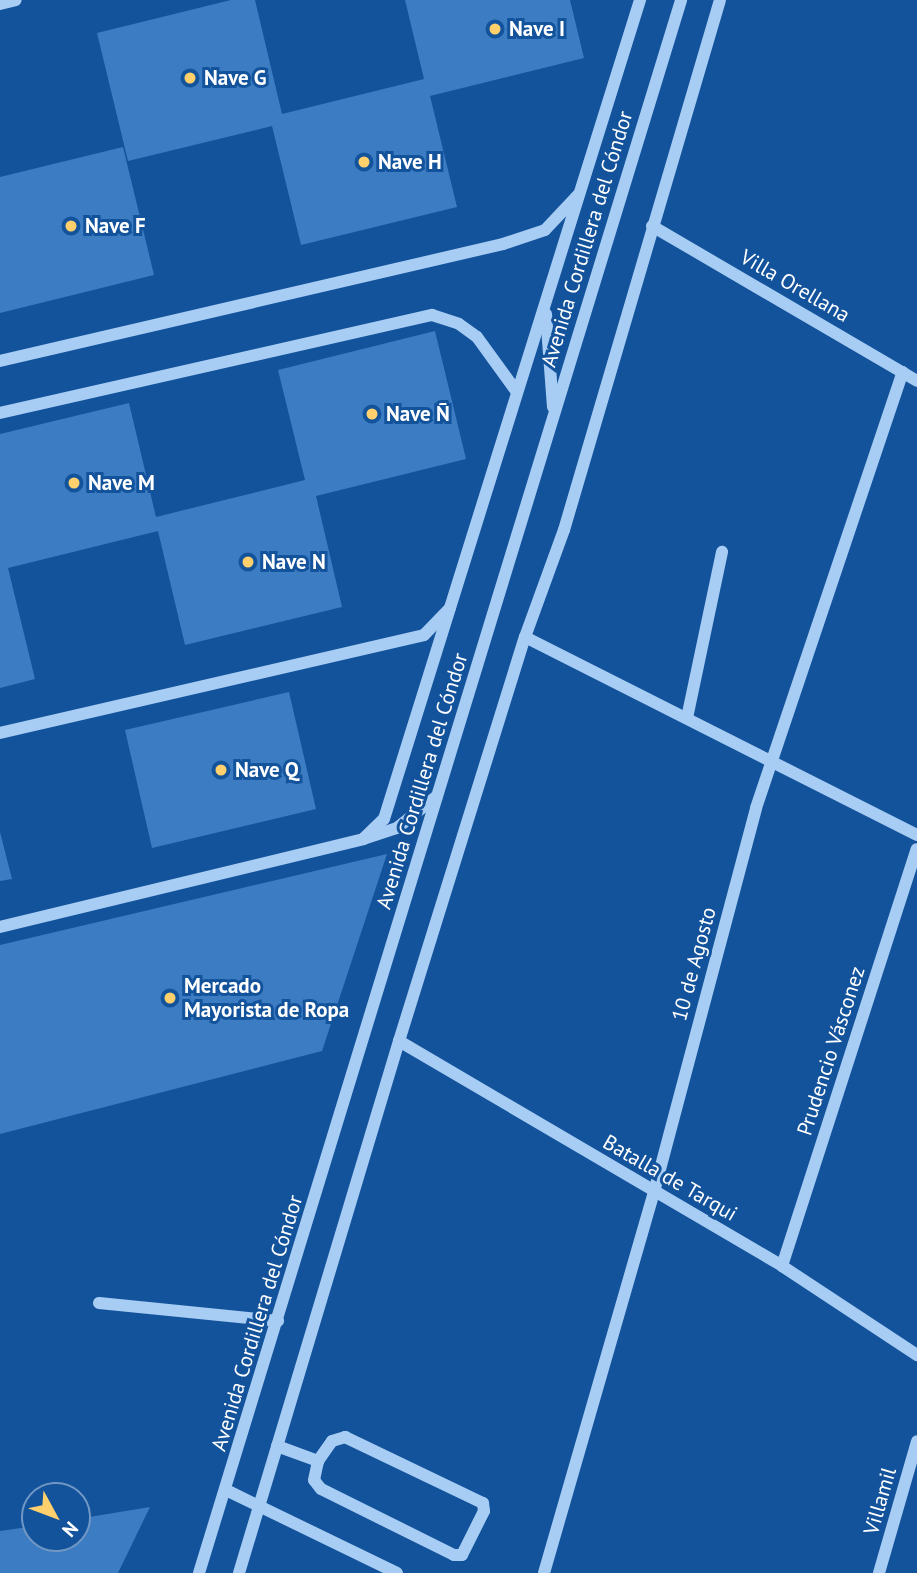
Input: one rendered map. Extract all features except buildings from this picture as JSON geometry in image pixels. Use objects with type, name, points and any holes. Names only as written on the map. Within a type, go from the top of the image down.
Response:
[{"type":"street","points":[[0,4],[16,0]]},
{"type":"street","points":[[363,839],[384,819],[640,0]]},
{"type":"street","name":"Avenida Cordillera del Cóndor","points":[[199,1573],[681,0]]},
{"type":"street","points":[[239,1573],[399,1041],[525,637],[564,530],[720,0]]},
{"type":"street","points":[[0,361],[503,244],[545,230],[580,192]]},
{"type":"street","name":"Villa Orellana","points":[[652,226],[917,381]]},
{"type":"street","points":[[545,307],[553,414]]},
{"type":"street","points":[[0,413],[432,315],[459,324],[477,337],[517,391]]},
{"type":"street","name":"10 de Agosto","points":[[544,1573],[654,1192],[771,761],[902,372]]},
{"type":"street","points":[[687,719],[722,552]]},
{"type":"street","points":[[0,733],[424,635],[452,606]]},
{"type":"street","points":[[525,637],[917,835]]},
{"type":"street","points":[[0,927],[363,839],[397,828],[437,796]]},
{"type":"street","name":"Prudencio Vásconez","points":[[782,1266],[917,849]]},
{"type":"street","name":"Batalla de Tarqui","points":[[399,1041],[782,1266],[917,1355]]},
{"type":"street","points":[[99,1303],[278,1321]]},
{"type":"street","points":[[345,1437],[476,1498],[484,1511],[462,1555],[454,1555],[321,1489],[314,1480],[318,1461],[332,1441],[345,1437]]},
{"type":"street","name":"Villamil","points":[[879,1573],[917,1440]]},
{"type":"street","points":[[277,1446],[318,1461]]},
{"type":"street","points":[[226,1490],[397,1573]]},
{"type":"place","name":"Nave I","points":[[495,29]]},
{"type":"place","name":"Nave G","points":[[190,78]]},
{"type":"place","name":"Nave H","points":[[364,162]]},
{"type":"place","name":"Nave F","points":[[71,226]]},
{"type":"place","name":"Nave Ñ","points":[[372,414]]},
{"type":"place","name":"Nave M","points":[[74,483]]},
{"type":"place","name":"Nave N","points":[[248,562]]},
{"type":"place","name":"Nave Q","points":[[221,770]]},
{"type":"place","name":"Mercado Mayorista de Ropa","points":[[170,998]]}]
